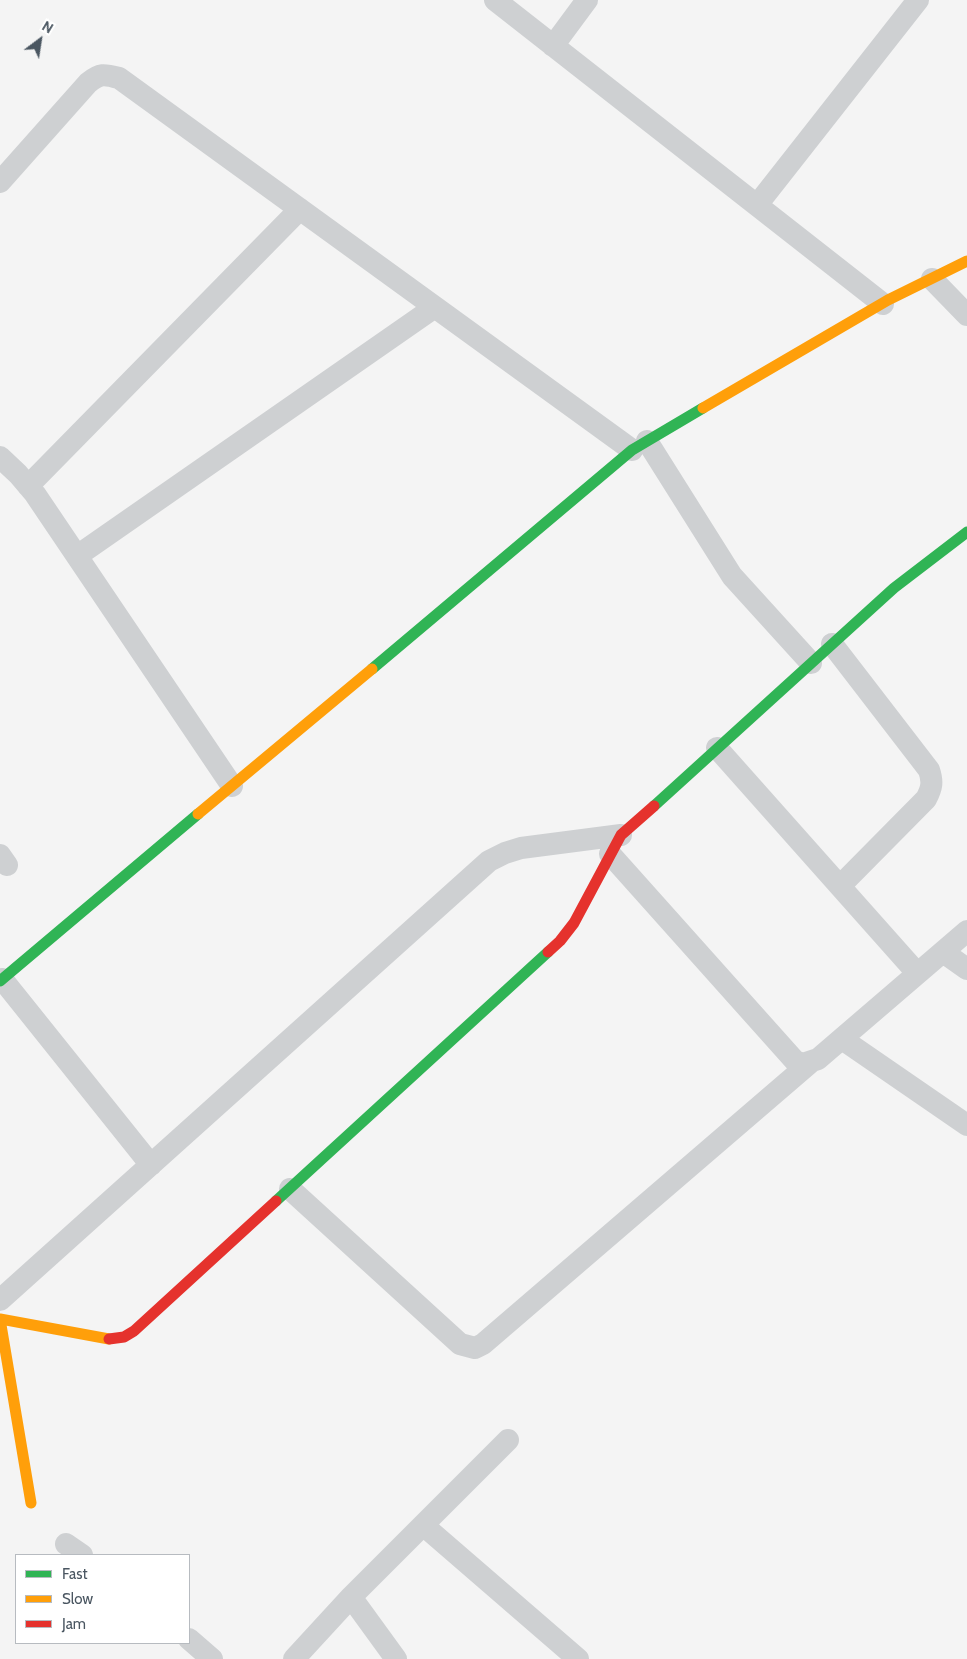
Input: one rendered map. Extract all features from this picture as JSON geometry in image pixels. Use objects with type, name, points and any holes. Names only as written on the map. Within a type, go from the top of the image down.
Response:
[{"type":"street","points":[[495,0],[883,304]]},
{"type":"street","points":[[553,46],[587,0]]},
{"type":"street","points":[[757,205],[918,0]]},
{"type":"street","points":[[3,173],[88,83],[96,77],[106,74],[119,78],[435,307],[640,446],[732,576],[811,663]]},
{"type":"street","points":[[28,486],[300,209]]},
{"type":"street","points":[[151,1165],[1,980],[640,446],[883,304],[967,261]]},
{"type":"street","points":[[932,279],[967,315]]},
{"type":"street","points":[[77,556],[435,307]]},
{"type":"street","points":[[0,457],[28,486],[232,786]]},
{"type":"street","points":[[31,1502],[0,1319],[112,1340],[124,1337],[141,1325],[560,941],[574,923],[616,845],[717,748],[906,578],[967,532]]},
{"type":"street","points":[[832,644],[929,770],[932,780],[931,790],[926,799],[840,886]]},
{"type":"street","points":[[717,748],[917,973]]},
{"type":"street","points":[[616,845],[795,1061],[803,1064],[818,1059],[967,931]]},
{"type":"street","points":[[0,1300],[488,861],[520,848],[616,845]]},
{"type":"street","points":[[943,952],[967,969]]},
{"type":"street","points":[[842,1039],[967,1125]]},
{"type":"street","points":[[290,1189],[460,1344],[475,1348],[483,1344],[811,1062]]},
{"type":"street","points":[[294,1659],[351,1597],[508,1440]]},
{"type":"street","points":[[422,1525],[578,1659]]},
{"type":"street","points":[[351,1597],[396,1659]]},
{"type":"street","points":[[190,1640],[212,1659]]},
{"type":"traffic: fast","points":[[372,669],[632,450],[703,408]]},
{"type":"traffic: fast","points":[[654,806],[894,588],[967,532]]},
{"type":"traffic: fast","points":[[0,981],[198,814]]},
{"type":"traffic: fast","points":[[276,1201],[548,952]]},
{"type":"traffic: slow","points":[[703,408],[888,300],[967,261]]},
{"type":"traffic: slow","points":[[198,814],[372,669]]},
{"type":"traffic: slow","points":[[31,1503],[0,1319],[109,1339]]},
{"type":"traffic: jam","points":[[548,952],[560,941],[574,923],[621,835],[654,806]]},
{"type":"traffic: jam","points":[[109,1339],[124,1337],[134,1331],[276,1201]]}]
